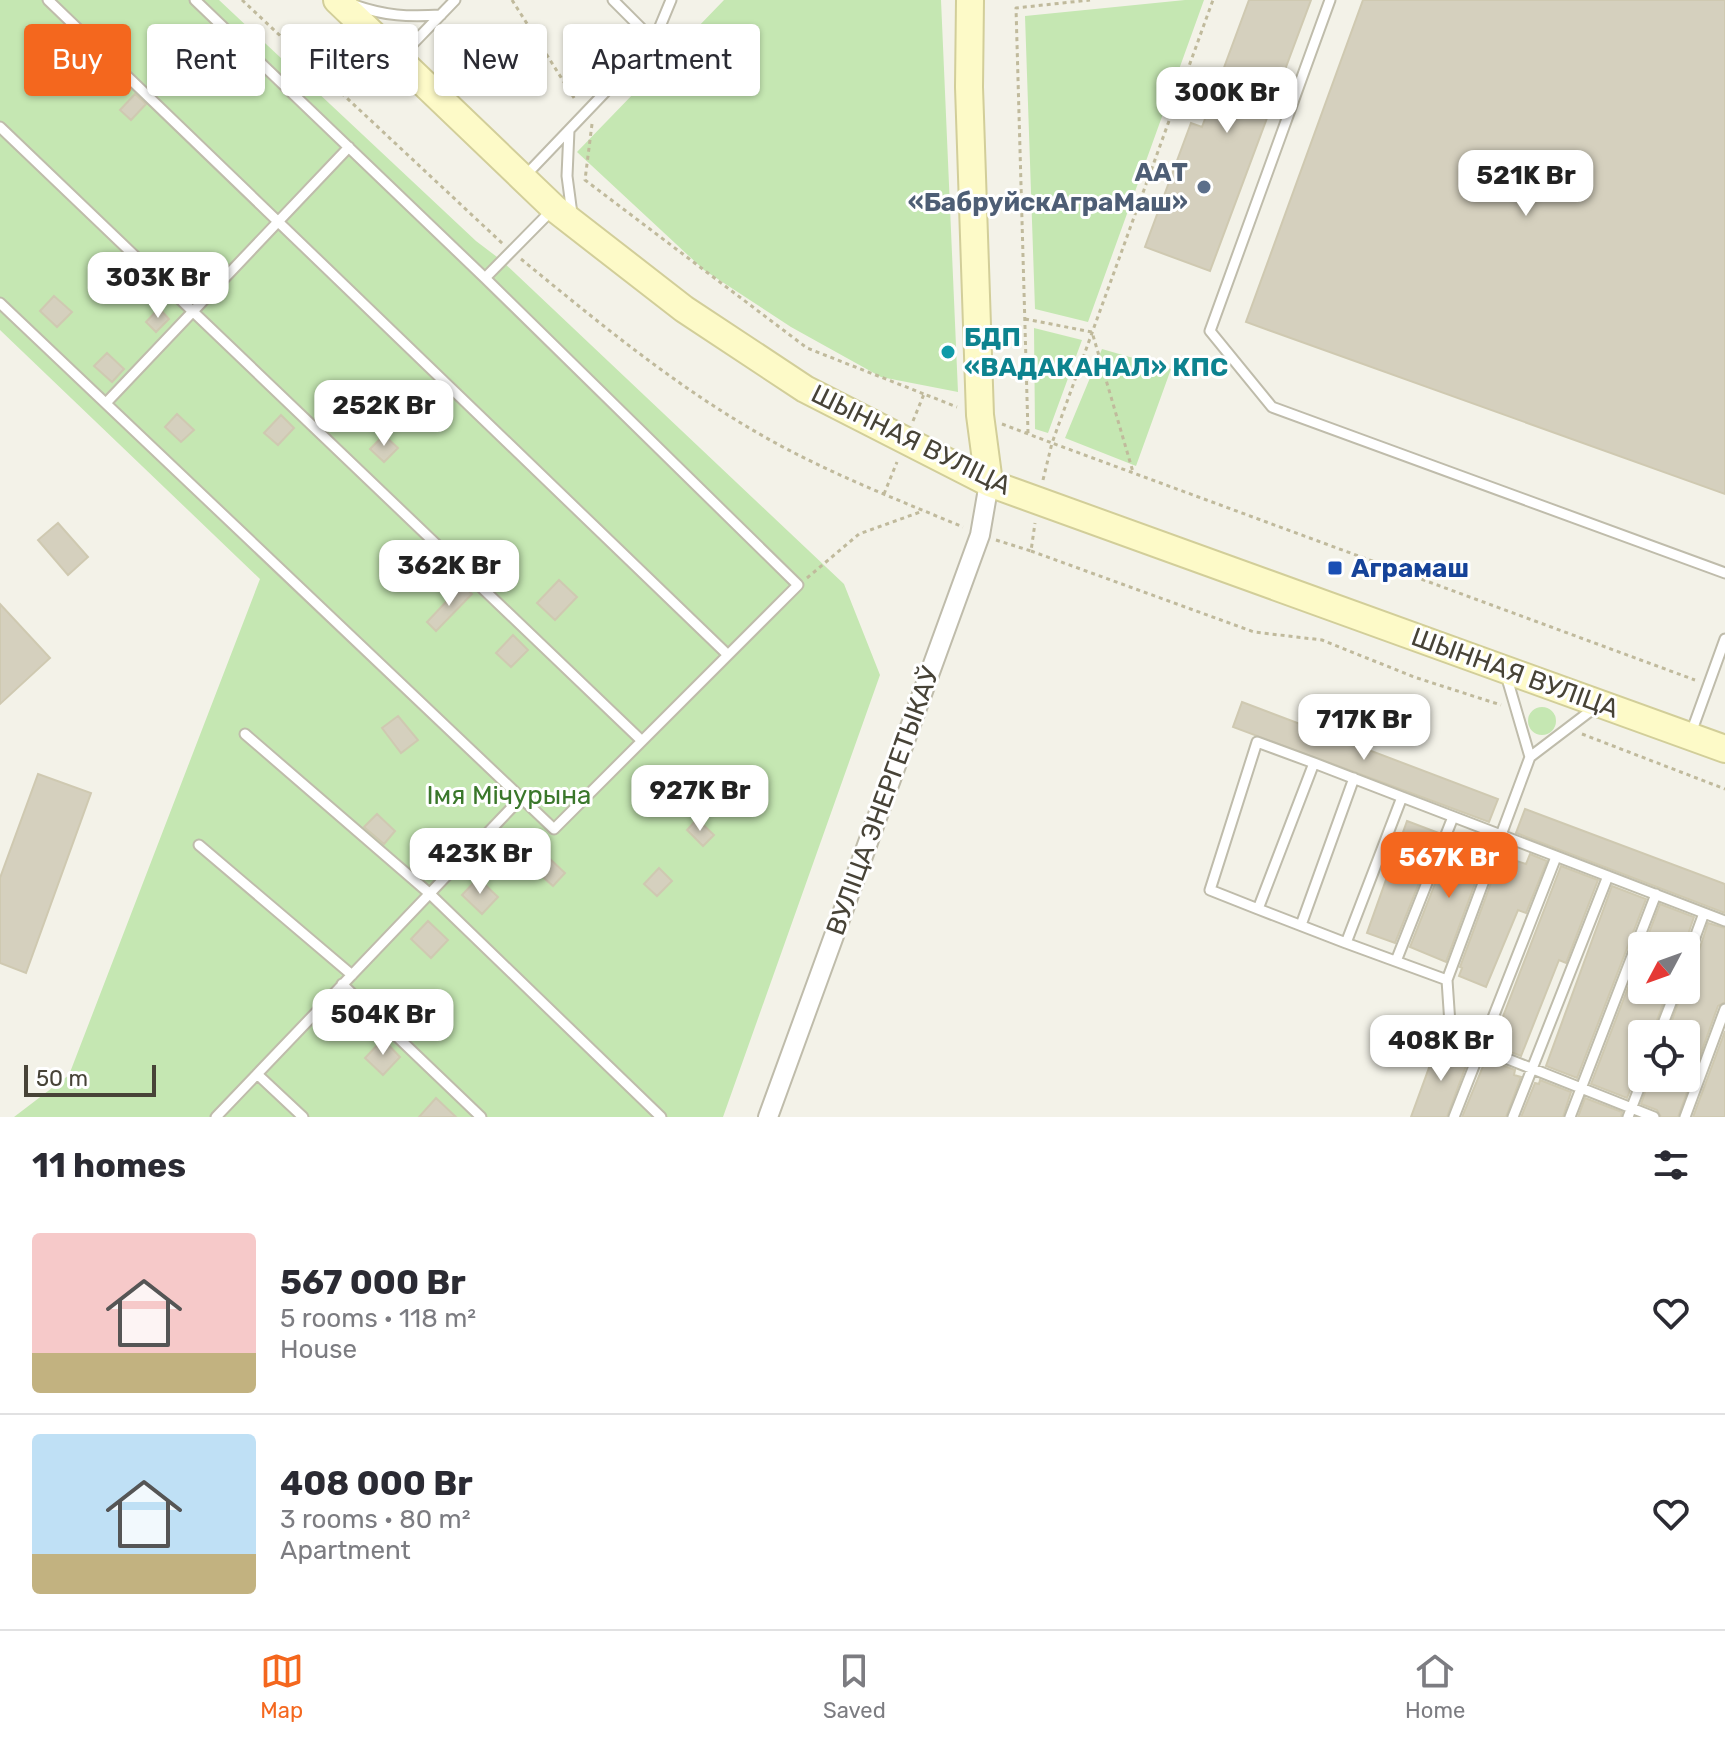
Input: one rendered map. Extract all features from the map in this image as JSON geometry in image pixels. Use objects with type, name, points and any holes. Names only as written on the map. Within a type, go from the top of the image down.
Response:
[{"type":"main road","name":"ШЫННАЯ ВУЛІЦА","points":[[338,0],[362,24]]},
{"type":"main road","points":[[970,0],[969,87],[980,415],[989,483]]},
{"type":"main road","name":"ШЫННАЯ ВУЛІЦА","points":[[418,79],[563,216],[684,309],[805,389],[905,442],[989,483],[1725,749]]},
{"type":"street","name":"ВУЛІЦА ЭНЕРГЕТЫКАЎ","points":[[768,1117],[980,535],[989,483]]},
{"type":"lane","points":[[48,0],[728,655]]},
{"type":"lane","points":[[0,303],[554,829],[798,585],[195,0]]},
{"type":"lane","points":[[338,0],[380,14],[406,17],[441,15]]},
{"type":"lane","points":[[418,38],[455,0]]},
{"type":"lane","points":[[613,0],[637,24]]},
{"type":"lane","points":[[661,24],[671,0]]},
{"type":"lane","points":[[1330,0],[1210,331],[1272,407],[1725,573]]},
{"type":"lane","points":[[521,179],[601,96]]},
{"type":"lane","points":[[0,127],[642,741]]},
{"type":"lane","points":[[485,278],[511,252],[563,216],[569,130]]},
{"type":"lane","points":[[106,403],[349,147]]},
{"type":"lane","points":[[1690,736],[1725,639]]},
{"type":"lane","points":[[1505,669],[1530,757]]},
{"type":"lane","points":[[1599,704],[1530,757],[1447,980],[1450,1024],[1480,1048],[1581,1088],[1630,1112],[1654,1117]]},
{"type":"lane","points":[[245,734],[429,893],[661,1117]]},
{"type":"lane","points":[[1447,980],[1210,890],[1257,742],[1725,921]]},
{"type":"lane","points":[[1258,909],[1314,763]]},
{"type":"lane","points":[[1301,925],[1354,778]]},
{"type":"lane","points":[[1346,943],[1402,797]]},
{"type":"lane","points":[[216,1117],[521,798]]},
{"type":"lane","points":[[1396,961],[1453,817]]},
{"type":"lane","points":[[199,845],[352,975]]},
{"type":"lane","points":[[1454,1117],[1556,857]]},
{"type":"lane","points":[[1513,1117],[1608,876]]},
{"type":"lane","points":[[1570,1117],[1656,894]]},
{"type":"lane","points":[[1697,932],[1704,913]]},
{"type":"lane","points":[[342,984],[481,1117]]},
{"type":"lane","points":[[1685,1117],[1725,1009]]},
{"type":"lane","points":[[257,1074],[303,1117]]},
{"type":"lane","points":[[1630,1112],[1638,1092]]},
{"type":"path","points":[[242,0],[511,252],[654,366],[763,436],[884,494],[980,535],[1254,632],[1322,640],[1414,677],[1516,710]]},
{"type":"path","points":[[512,0],[592,125],[585,180],[807,348],[1052,443],[1708,685]]},
{"type":"path","points":[[1017,0],[1028,433]]},
{"type":"path","points":[[1016,8],[1090,0]]},
{"type":"path","points":[[1031,551],[1052,443],[1213,0]]},
{"type":"path","points":[[1025,319],[1092,332]]},
{"type":"path","points":[[1092,332],[1133,472]]},
{"type":"path","points":[[884,494],[924,394]]},
{"type":"path","points":[[798,585],[859,534],[923,511]]},
{"type":"path","points":[[1567,729],[1725,789]]},
{"type":"green space","name":"Імя Мічурына","points":[[0,0],[219,0],[245,24],[147,24],[147,96],[265,96],[265,43],[281,58],[281,96],[321,96],[476,241],[501,260],[844,584],[880,675],[723,1117],[14,1117],[69,1075],[260,579],[0,330]]},
{"type":"green space","points":[[724,0],[941,0],[958,392],[881,377],[791,327],[704,270],[577,152],[631,96],[760,96],[760,24],[701,24]]},
{"type":"green space","points":[[1204,0],[1088,322],[1035,309],[1025,16]]},
{"type":"green space","points":[[1034,328],[1082,340],[1048,433],[1035,429]]},
{"type":"green space","points":[[1102,349],[1171,369],[1136,466],[1065,438]]},
{"type":"green space","points":[[1542,707],[1552,711],[1556,721],[1552,731],[1542,735],[1532,731],[1528,721],[1532,711]]},
{"type":"building","name":"ААТ «БабруйскАграМаш»","points":[[1249,0],[1311,0],[1210,271],[1145,247],[1191,123],[1202,127]]},
{"type":"building","points":[[1363,0],[1725,0],[1725,494],[1246,322]]},
{"type":"building","points":[[135,94],[146,104],[131,120],[120,110]]},
{"type":"building","points":[[54,296],[72,312],[57,327],[40,311]]},
{"type":"building","points":[[159,308],[169,319],[156,332],[146,322]]},
{"type":"building","points":[[107,353],[124,369],[112,382],[94,366]]},
{"type":"building","points":[[177,414],[194,430],[181,442],[165,427]]},
{"type":"building","points":[[281,415],[294,428],[278,445],[264,433]]},
{"type":"building","points":[[384,435],[398,448],[384,462],[370,449]]},
{"type":"building","points":[[58,523],[88,557],[68,575],[38,540]]},
{"type":"building","points":[[559,580],[577,597],[555,620],[537,603]]},
{"type":"building","points":[[462,585],[472,594],[436,631],[427,622]]},
{"type":"building","points":[[0,604],[50,658],[0,704]]},
{"type":"building","points":[[513,635],[528,650],[511,667],[496,653]]},
{"type":"building","points":[[1242,702],[1498,799],[1489,822],[1233,727]]},
{"type":"building","points":[[398,716],[418,740],[401,753],[382,728]]},
{"type":"building","points":[[38,774],[91,793],[26,973],[0,963],[0,878]]},
{"type":"building","points":[[1525,809],[1725,884],[1725,913],[1516,833]]},
{"type":"building","points":[[377,814],[395,831],[384,844],[364,827]]},
{"type":"building","points":[[697,819],[714,835],[703,846],[687,830]]},
{"type":"building","points":[[1407,821],[1439,833],[1395,943],[1367,933]]},
{"type":"building","points":[[1453,838],[1487,851],[1446,962],[1410,947]]},
{"type":"building","points":[[1530,854],[1547,861],[1526,913],[1518,910],[1486,987],[1459,976],[1501,856],[1526,864]]},
{"type":"building","points":[[548,857],[565,873],[553,886],[535,870]]},
{"type":"building","points":[[1561,866],[1598,880],[1566,963],[1559,960],[1521,1056],[1492,1045]]},
{"type":"building","points":[[659,868],[672,881],[657,896],[644,884]]},
{"type":"building","points":[[478,878],[498,897],[482,914],[462,895]]},
{"type":"building","points":[[1612,886],[1646,899],[1633,932],[1628,932],[1628,946],[1577,1078],[1546,1066]]},
{"type":"building","points":[[1660,904],[1694,917],[1689,932],[1649,932]]},
{"type":"building","points":[[428,921],[448,940],[431,958],[411,939]]},
{"type":"building","points":[[1708,923],[1725,928],[1725,1002],[1718,1006],[1700,1056],[1700,1020],[1672,1020],[1678,1004],[1700,1004],[1700,947]]},
{"type":"building","points":[[1628,988],[1628,1004],[1663,1004],[1657,1020],[1628,1020],[1627,1098],[1591,1084]]},
{"type":"building","points":[[1725,1031],[1725,1117],[1693,1117]]},
{"type":"building","points":[[383,1039],[400,1057],[383,1075],[365,1058]]},
{"type":"building","points":[[1438,1043],[1470,1055],[1447,1117],[1411,1117]]},
{"type":"building","points":[[1486,1059],[1515,1070],[1514,1075],[1521,1077],[1506,1117],[1462,1117]]},
{"type":"building","points":[[1540,1080],[1571,1092],[1563,1117],[1521,1117],[1535,1083],[1539,1084]]},
{"type":"building","points":[[1645,1092],[1687,1092],[1678,1117],[1661,1117],[1657,1110],[1641,1104]]},
{"type":"building","points":[[436,1098],[456,1117],[419,1117]]},
{"type":"building","points":[[1585,1098],[1622,1112],[1621,1117],[1578,1117]]},
{"type":"place","name":"ААТ «БабруйскАграМаш»","points":[[1204,187]]},
{"type":"place","name":"БДП «ВАДАКАНАЛ» КПС","points":[[948,352]]},
{"type":"place","name":"Аграмаш","points":[[1335,568]]}]
